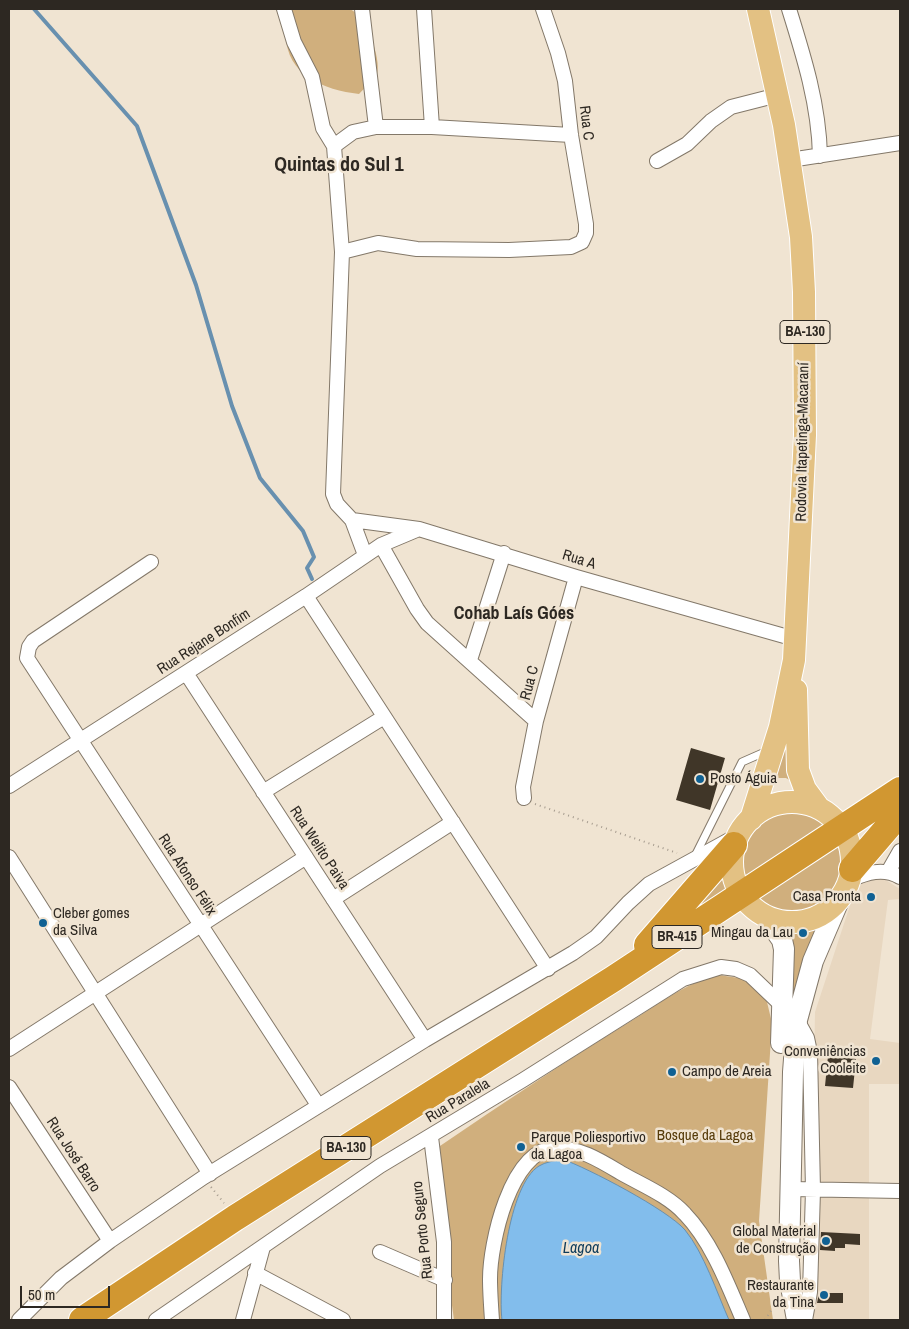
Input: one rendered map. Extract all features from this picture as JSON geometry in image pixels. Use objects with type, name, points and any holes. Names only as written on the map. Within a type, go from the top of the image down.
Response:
[{"type":"highway","points":[[829,817],[854,808],[900,783]]},
{"type":"highway","points":[[613,979],[719,920],[754,908],[829,817],[900,790]]},
{"type":"highway","points":[[848,879],[900,814]]},
{"type":"highway","points":[[613,979],[662,929],[741,833]]},
{"type":"highway","name":"BA-130","points":[[82,1320],[236,1218],[613,979]]},
{"type":"main road","name":"Rodovia Itapetinga-Macaraní","points":[[758,9],[778,95],[801,236],[805,353],[805,435],[795,650],[777,737]]},
{"type":"main road","points":[[784,1320],[777,1280],[779,1097],[790,1014],[848,879],[850,848],[829,817],[805,789],[798,770],[795,650]]},
{"type":"main road","name":"BA-130","points":[[741,833],[777,737]]},
{"type":"main road","points":[[796,1320],[790,1281],[793,1072],[784,949],[779,935],[754,908],[733,876],[732,861],[741,833],[759,812],[778,804],[799,802],[829,817]]},
{"type":"main road","points":[[754,908],[785,922],[806,921],[825,913],[848,879]]},
{"type":"street","points":[[284,9],[294,42],[312,77],[323,128],[334,146],[342,252],[332,483],[333,494],[337,504],[352,520],[365,555]]},
{"type":"street","points":[[362,9],[376,127]]},
{"type":"street","points":[[424,9],[432,127]]},
{"type":"street","name":"Rua C","points":[[342,252],[378,243],[417,249],[509,250],[571,246],[582,242],[586,233],[586,224],[571,135],[565,81],[543,9]]},
{"type":"street","points":[[789,9],[806,62],[818,121],[820,156]]},
{"type":"street","points":[[657,161],[687,144],[711,121],[731,107],[778,95]]},
{"type":"street","points":[[334,146],[353,132],[376,127],[432,127],[571,135]]},
{"type":"street","points":[[790,160],[900,143]]},
{"type":"street","name":"Rua A","points":[[352,520],[419,529],[576,577],[795,650]]},
{"type":"street","name":"Rua Rejane Bonfim","points":[[9,786],[306,596],[365,555],[381,545],[419,529]]},
{"type":"street","points":[[381,545],[417,609],[428,623],[536,721]]},
{"type":"street","points":[[470,660],[504,554]]},
{"type":"street","name":"Rua Afonso Félix","points":[[151,562],[33,641],[27,652],[29,663],[318,1105]]},
{"type":"street","name":"Rua C","points":[[524,798],[523,787],[536,721],[576,577]]},
{"type":"street","points":[[306,596],[548,969]]},
{"type":"street","name":"Rua Welito Paiva","points":[[186,673],[425,1040]]},
{"type":"street","points":[[264,792],[384,717]]},
{"type":"street","points":[[333,899],[452,822]]},
{"type":"street","points":[[18,1320],[61,1278],[110,1241],[318,1105],[548,969],[596,937],[639,892],[693,858],[741,833]]},
{"type":"street","points":[[848,879],[868,872],[895,870],[900,851]]},
{"type":"street","points":[[9,857],[207,1176]]},
{"type":"street","points":[[9,1049],[306,857]]},
{"type":"street","name":"Rua Paralela","points":[[156,1320],[380,1166],[431,1137],[683,979],[721,967],[736,969],[750,975],[790,1014],[807,1038],[810,1052],[813,1190],[810,1292],[805,1320]]},
{"type":"street","name":"Rua José Barro","points":[[9,1087],[110,1241]]},
{"type":"street","name":"Rua Porto Seguro","points":[[431,1137],[444,1242],[444,1320]]},
{"type":"street","points":[[492,1320],[490,1277],[498,1224],[514,1181],[522,1167],[535,1156],[553,1148],[574,1149],[604,1162],[685,1213],[704,1240],[743,1320]]},
{"type":"street","points":[[791,1190],[900,1191]]},
{"type":"street","points":[[243,1320],[263,1247]]},
{"type":"street","points":[[380,1252],[445,1280]]},
{"type":"street","points":[[255,1273],[342,1320]]},
{"type":"lane","points":[[693,858],[742,762],[777,737]]},
{"type":"path","points":[[524,798],[646,844],[693,858]]},
{"type":"path","points":[[207,1176],[236,1218]]},
{"type":"path","points":[[764,1320],[780,1297]]},
{"type":"shaded area","points":[[859,878],[884,879],[900,889],[900,899],[888,900],[870,1039],[900,1043],[900,1084],[869,1084],[869,1320],[804,1320],[812,1188],[815,1012]]},
{"type":"green space","points":[[343,8],[355,12],[361,19],[375,48],[378,67],[374,79],[359,94],[333,89],[321,84],[309,78],[292,61],[286,35],[286,21],[291,9]]},
{"type":"green space","points":[[789,710],[796,784],[786,778],[768,778]]},
{"type":"green space","points":[[799,808],[816,812],[833,825],[741,884],[738,855],[742,842],[749,831],[759,821],[771,814]]},
{"type":"green space","points":[[842,839],[847,858],[845,876],[836,892],[823,904],[806,912],[788,914],[770,910],[753,898]]},
{"type":"green space","points":[[728,864],[730,889],[677,922]]},
{"type":"green space","points":[[826,916],[795,1005],[789,1005],[775,923],[809,923]]},
{"type":"green space","name":"Parque Poliesportivo da Lagoa","points":[[718,975],[746,979],[767,1002],[772,1023],[759,1221],[773,1320],[454,1320],[432,1159],[440,1146],[557,1068],[671,996],[694,983]]},
{"type":"water","name":"Lagoa","points":[[562,1159],[627,1190],[662,1212],[685,1230],[704,1261],[729,1320],[502,1320],[502,1285],[507,1238],[520,1193],[528,1177],[539,1166]]},
{"type":"building","name":"Posto Águia","points":[[691,748],[725,758],[710,810],[676,800]]},
{"type":"building","points":[[828,1056],[856,1059],[853,1088],[825,1086]]},
{"type":"building","points":[[821,1232],[860,1234],[860,1245],[845,1244],[845,1248],[835,1248],[835,1251],[820,1250]]},
{"type":"building","points":[[819,1293],[843,1293],[843,1303],[817,1303]]},
{"type":"waterway","points":[[34,9],[137,126],[196,285],[232,406],[260,478],[303,531],[314,557],[307,568],[312,579]]},
{"type":"place","name":"Posto Águia","points":[[700,779]]},
{"type":"place","name":"Casa Pronta","points":[[871,897]]},
{"type":"place","name":"Cleber gomes da Silva","points":[[43,923]]},
{"type":"place","name":"Mingau da Lau","points":[[803,933]]},
{"type":"place","name":"Conveniências Cooleite","points":[[876,1061]]},
{"type":"place","name":"Campo de Areia","points":[[672,1072]]},
{"type":"place","name":"Parque Poliesportivo da Lagoa","points":[[521,1147]]},
{"type":"place","name":"Global Material de Construção","points":[[826,1241]]},
{"type":"place","name":"Restaurante da Tina","points":[[824,1295]]},
{"type":"district","name":"Quintas do Sul 1","points":[[339,166]]},
{"type":"district","name":"Cohab Laís Góes","points":[[514,614]]},
{"type":"park label","name":"Bosque da Lagoa","points":[[705,1136]]}]
